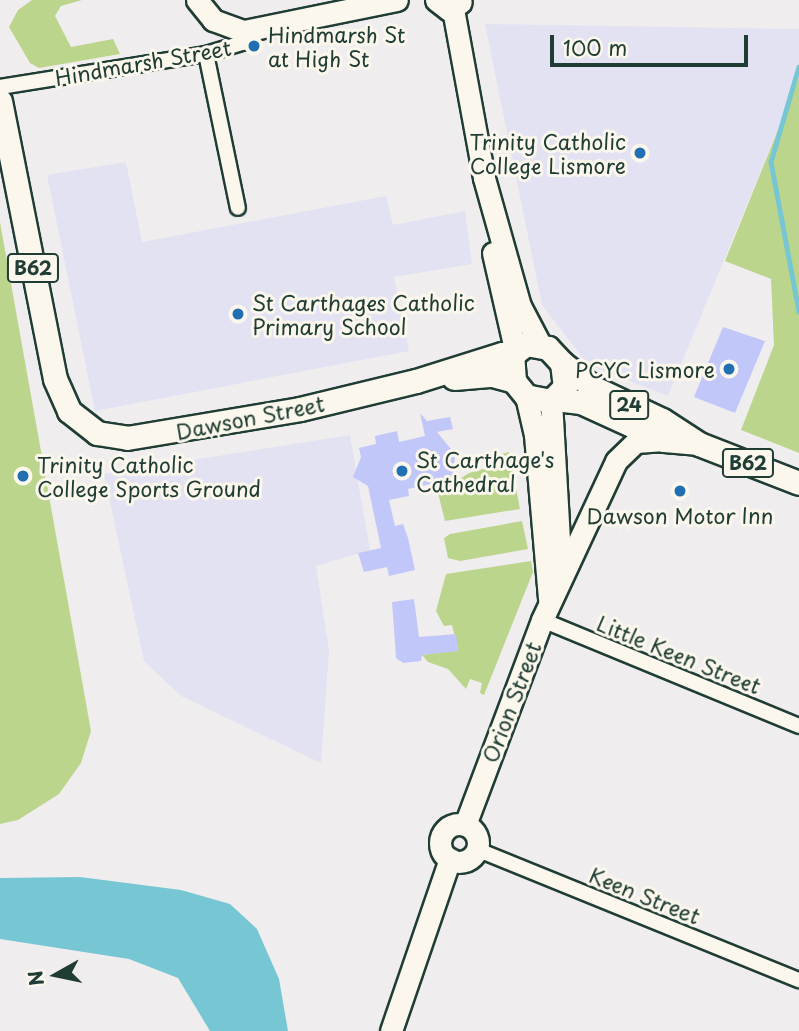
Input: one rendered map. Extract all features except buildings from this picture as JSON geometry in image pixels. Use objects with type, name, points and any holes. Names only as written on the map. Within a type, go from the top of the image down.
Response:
[{"type":"main road","name":"Dawson Street","points":[[0,101],[55,379],[62,402],[85,426],[113,437],[147,436],[300,409],[416,381],[513,352]]},
{"type":"main road","name":"B62","points":[[513,352],[540,344]]},
{"type":"main road","points":[[540,344],[562,363],[566,381],[553,400]]},
{"type":"main road","points":[[513,352],[520,389]]},
{"type":"main road","name":"24","points":[[562,363],[594,388],[662,420],[699,444]]},
{"type":"main road","name":"Dawson Street","points":[[416,381],[492,376],[520,389]]},
{"type":"main road","name":"B62","points":[[520,389],[553,400],[581,402],[664,440],[699,444],[798,483]]},
{"type":"street","points":[[197,0],[213,20],[244,31]]},
{"type":"street","name":"Hindmarsh Street","points":[[0,87],[206,54],[243,43],[244,31],[397,0]]},
{"type":"street","points":[[450,3],[484,178],[495,264],[513,352]]},
{"type":"street","points":[[206,54],[238,208]]},
{"type":"street","points":[[484,178],[520,306],[540,344]]},
{"type":"street","points":[[520,389],[535,435],[546,612]]},
{"type":"street","name":"Orion Street","points":[[553,400],[561,580]]},
{"type":"street","name":"Orion Street","points":[[465,825],[546,612],[620,454],[636,442],[664,440]]},
{"type":"street","name":"Little Keen Street","points":[[546,612],[799,726]]},
{"type":"street","points":[[465,825],[475,834],[476,849],[468,859],[450,859],[441,848],[442,835],[450,826],[465,825]]},
{"type":"street","name":"Keen Street","points":[[476,849],[799,980]]},
{"type":"street","points":[[391,1031],[450,859]]},
{"type":"shaded area","name":"Trinity Catholic College Lismore","points":[[485,24],[799,29],[799,78],[668,396],[588,365],[542,305]]},
{"type":"shaded area","name":"St Carthages Catholic Primary School","points":[[126,162],[142,242],[386,196],[393,225],[465,211],[472,264],[394,277],[409,351],[95,411],[47,175]]},
{"type":"shaded area","points":[[350,435],[370,550],[316,566],[329,651],[321,763],[181,696],[144,661],[104,474]]},
{"type":"green space","points":[[32,0],[82,0],[61,6],[55,16],[71,47],[113,39],[120,54],[39,68],[30,63],[9,27],[18,10]]},
{"type":"green space","points":[[799,78],[799,453],[741,430],[774,345],[771,279],[725,261]]},
{"type":"green space","name":"Trinity Catholic College Sports Ground","points":[[0,222],[91,731],[81,763],[59,794],[18,820],[0,824]]},
{"type":"green space","points":[[509,452],[520,509],[445,521],[438,493],[469,473],[494,466],[501,454]]},
{"type":"green space","points":[[522,521],[528,549],[460,561],[448,558],[444,538],[450,534]]},
{"type":"green space","points":[[531,561],[533,572],[484,695],[480,693],[482,683],[470,679],[466,689],[448,669],[428,662],[422,655],[458,650],[452,625],[444,626],[436,611],[446,574]]},
{"type":"water","points":[[80,877],[181,890],[230,904],[257,929],[279,979],[288,1031],[210,1031],[178,978],[129,959],[0,939],[0,878]]},
{"type":"waterway","points":[[799,67],[771,162],[799,311]]},
{"type":"place","name":"Hindmarsh St at High St","points":[[254,46]]},
{"type":"place","name":"Trinity Catholic College Lismore","points":[[640,153]]},
{"type":"place","name":"St Carthages Catholic Primary School","points":[[238,314]]},
{"type":"place","name":"PCYC Lismore","points":[[729,369]]},
{"type":"place","name":"St Carthage's Cathedral","points":[[402,471]]},
{"type":"place","name":"Trinity Catholic College Sports Ground","points":[[23,476]]},
{"type":"place","name":"Dawson Motor Inn","points":[[680,491]]}]
